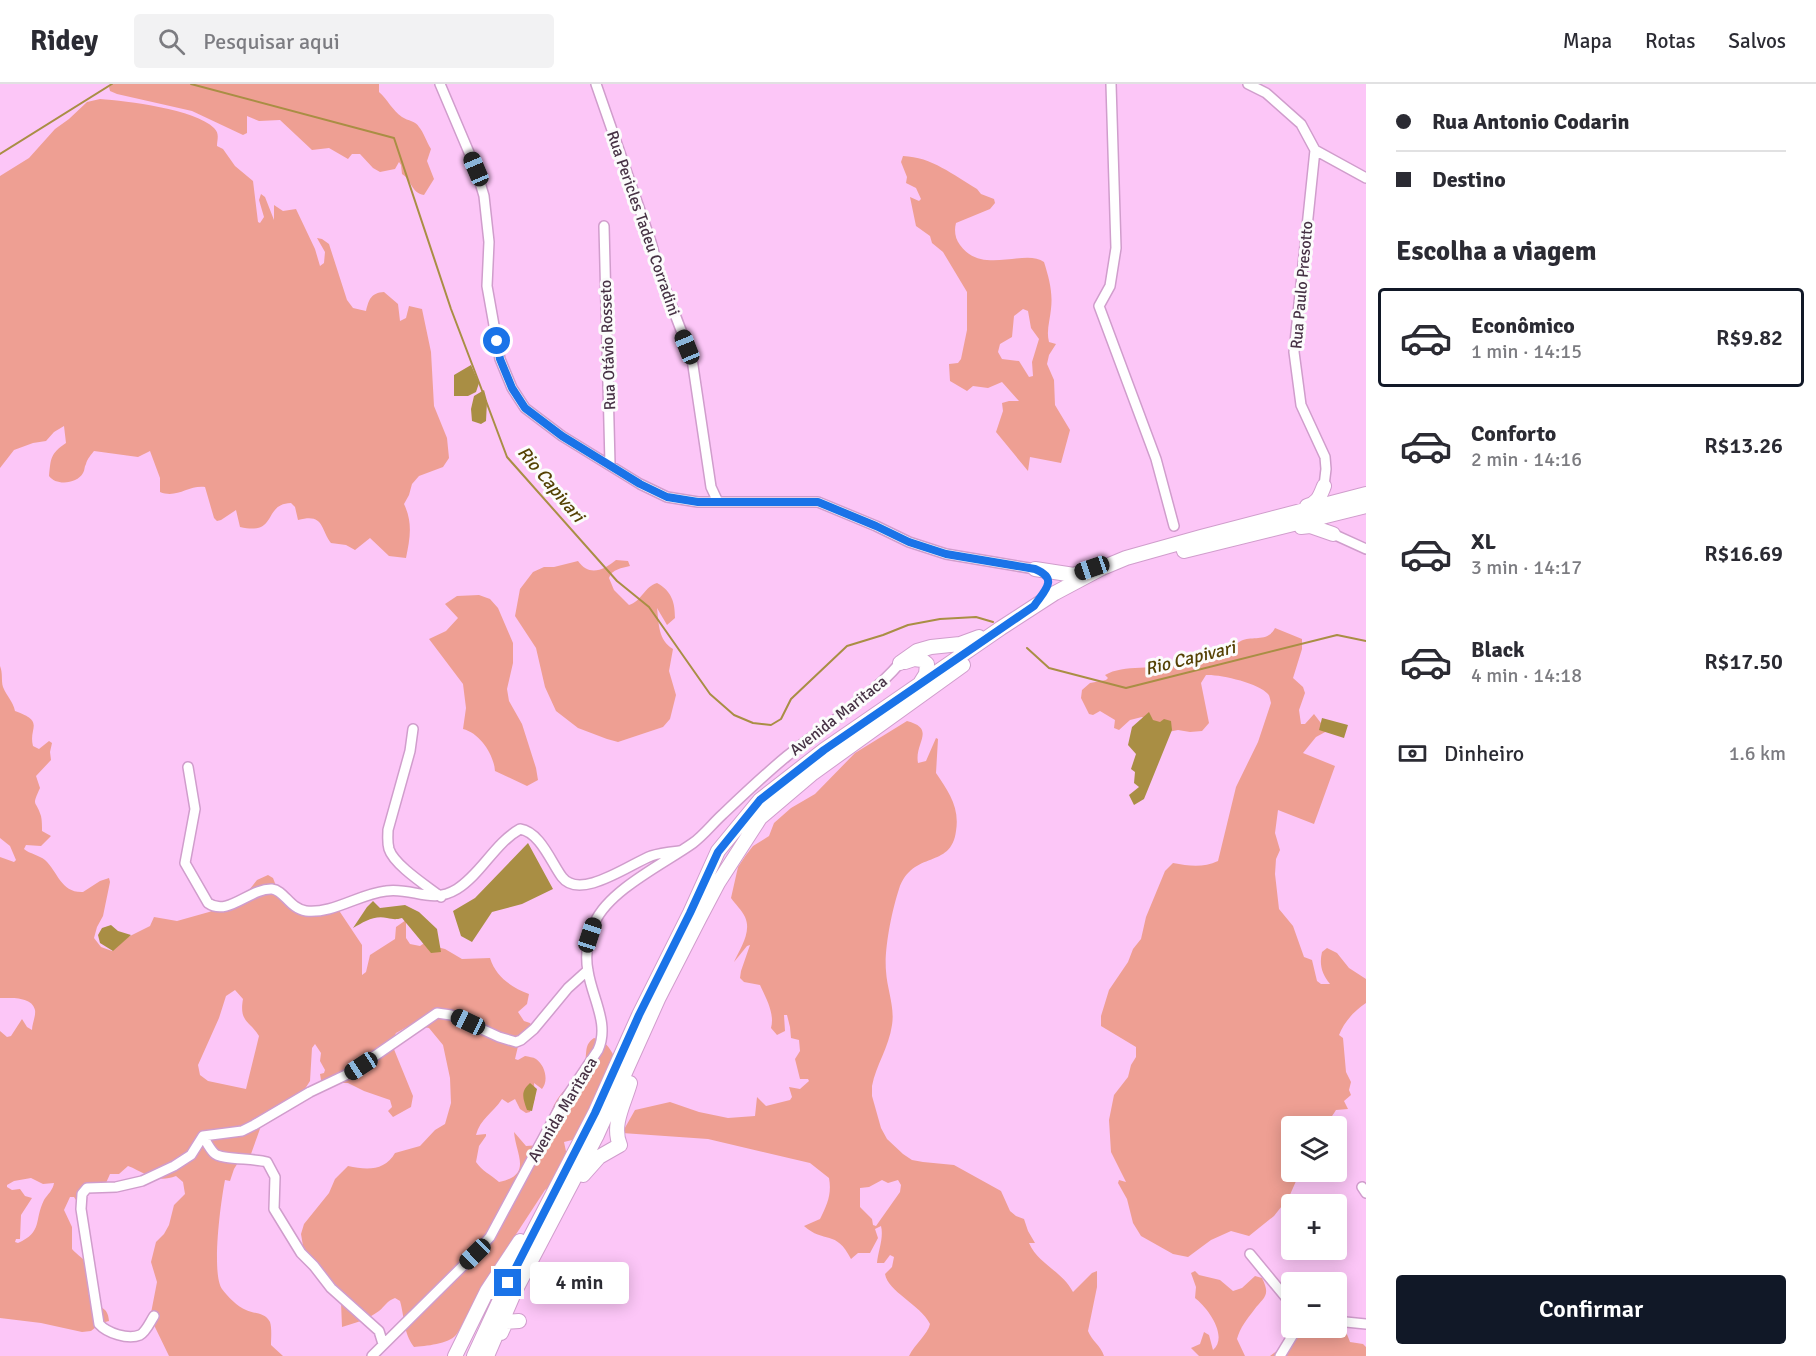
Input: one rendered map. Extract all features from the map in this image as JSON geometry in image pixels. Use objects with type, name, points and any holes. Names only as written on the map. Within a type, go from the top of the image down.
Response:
[{"type":"highway","points":[[1324,486],[1323,498],[1326,502],[1361,501]]},
{"type":"highway","points":[[1271,519],[1314,504],[1320,497],[1324,486]]},
{"type":"highway","points":[[1035,569],[1074,575],[1126,558],[1271,519],[1361,501]]},
{"type":"highway","points":[[489,1351],[498,1340],[506,1322],[519,1321],[513,1313],[514,1293],[612,1104],[680,955],[724,874],[760,818],[813,773],[870,731],[1054,602],[1114,572],[1167,555],[1264,532],[1361,501]]},
{"type":"highway","points":[[1333,534],[1324,523],[1361,501]]},
{"type":"highway","points":[[1264,532],[1310,526],[1333,534]]},
{"type":"highway","points":[[474,1356],[516,1265],[595,1113],[639,1015],[718,852],[760,800],[824,750],[1000,628],[1102,568],[1126,558]]},
{"type":"highway","points":[[1034,606],[1047,587],[1049,579],[1046,574],[1035,569]]},
{"type":"highway","points":[[900,663],[917,651],[960,644],[1000,628]]},
{"type":"highway","points":[[900,663],[914,659],[922,660],[927,664],[926,674],[919,684]]},
{"type":"highway","points":[[561,1206],[599,1157],[620,1145],[617,1126],[636,1050]]},
{"type":"highway","points":[[455,1356],[487,1291],[527,1231],[543,1214]]},
{"type":"street","points":[[440,84],[476,169],[484,196],[489,242],[488,286],[500,359],[512,388],[525,408],[562,436],[640,484],[667,497],[683,501],[818,502],[909,542],[946,554],[1035,569]]},
{"type":"street","name":"Rua Pericles Tadeu Corradini","points":[[596,84],[651,242],[660,275],[692,359],[711,487],[718,502]]},
{"type":"street","points":[[1111,84],[1116,248],[1110,286],[1100,306],[1156,459],[1174,526]]},
{"type":"street","points":[[1252,85],[1266,93],[1301,124],[1315,150],[1366,178]]},
{"type":"street","name":"Rua Paulo Presotto","points":[[1315,150],[1294,352],[1301,405],[1325,456],[1324,486]]},
{"type":"street","name":"Rua Otávio Rosseto","points":[[604,226],[610,464]]},
{"type":"street","points":[[1333,534],[1366,549]]},
{"type":"street","name":"Avenida Maritaca","points":[[372,1356],[490,1237],[560,1107],[598,1050],[602,1041],[602,1025],[588,970],[587,950],[595,922],[602,909],[616,896],[695,842],[787,756],[873,689],[900,663]]},
{"type":"street","points":[[413,729],[410,751],[387,840],[392,854],[441,897]]},
{"type":"street","points":[[188,767],[195,809],[185,863],[208,903],[213,907],[224,907],[254,893],[271,889],[276,890],[295,908],[312,911],[386,891],[441,897],[460,887],[520,829],[532,833],[564,880],[577,886],[602,880],[654,855],[681,850]]},
{"type":"street","points":[[203,1136],[242,1131],[254,1125],[310,1092],[350,1073],[437,1013],[451,1015],[499,1037],[516,1042],[521,1040],[534,1029],[568,988],[588,970]]},
{"type":"street","points":[[154,1316],[148,1326],[138,1335],[112,1333],[104,1330],[99,1324],[81,1209],[82,1194],[87,1188],[131,1185],[166,1170],[191,1155],[203,1136]]},
{"type":"street","points":[[203,1136],[214,1154],[221,1157],[256,1158],[267,1162],[276,1183],[274,1209],[301,1252],[331,1288],[379,1331],[383,1344]]},
{"type":"street","points":[[1250,1254],[1281,1292]]},
{"type":"street","points":[[1347,1322],[1366,1324]]},
{"type":"street","points":[[1280,1356],[1291,1338]]},
{"type":"shaded area","points":[[113,84],[379,84],[379,92],[395,111],[416,123],[422,132],[431,149],[427,161],[434,179],[424,195],[420,194],[402,174],[399,162],[395,169],[380,172],[360,154],[352,154],[348,159],[329,148],[312,150],[280,120],[259,121],[247,116],[247,133],[243,135],[192,111],[117,94],[110,91],[109,87]]},
{"type":"shaded area","points":[[100,99],[160,107],[205,121],[217,132],[217,146],[223,149],[235,166],[253,181],[258,222],[260,223],[264,217],[259,200],[261,194],[265,197],[274,220],[274,205],[283,211],[296,209],[315,249],[320,266],[324,263],[325,252],[317,238],[329,244],[347,300],[353,308],[366,311],[371,297],[384,292],[398,304],[400,321],[406,318],[409,306],[422,309],[431,352],[434,406],[447,438],[449,458],[443,467],[419,476],[412,484],[404,504],[410,524],[406,558],[389,556],[370,538],[355,550],[346,545],[331,543],[317,520],[306,518],[298,520],[295,507],[291,503],[276,508],[266,524],[252,529],[240,527],[236,510],[217,521],[214,518],[205,487],[172,494],[160,492],[160,478],[150,451],[138,457],[94,451],[87,460],[80,477],[66,482],[56,481],[49,476],[50,465],[54,454],[66,443],[64,426],[46,441],[14,450],[0,468],[0,176],[29,158],[55,129],[87,102]]},
{"type":"shaded area","points":[[903,156],[933,163],[977,189],[981,194],[994,199],[995,203],[990,209],[956,223],[957,240],[969,254],[980,259],[1026,258],[1044,262],[1051,297],[1048,338],[1049,342],[1056,344],[1049,355],[1047,364],[1054,380],[1055,405],[1070,430],[1061,463],[1030,457],[1028,471],[996,432],[1003,411],[1002,403],[1019,401],[1002,382],[988,388],[973,386],[967,391],[950,381],[949,364],[958,363],[961,359],[967,330],[967,292],[943,252],[932,243],[930,236],[916,226],[910,197],[919,201],[921,199],[916,188],[906,183],[907,177],[901,162]],"holes":[[[1023,309],[1028,311],[1031,328],[1039,339],[1032,362],[1033,376],[1029,377],[1019,361],[1002,359],[998,352],[1000,344],[1012,337],[1014,316]]]},
{"type":"shaded area","points":[[471,365],[479,383],[476,392],[468,396],[454,396],[454,375]]},
{"type":"shaded area","points":[[484,390],[487,401],[486,421],[481,424],[472,421],[471,409],[474,396]]},
{"type":"shaded area","points":[[616,560],[628,561],[630,566],[615,571],[609,578],[614,590],[629,605],[657,583],[672,598],[675,618],[667,625],[657,608],[662,636],[673,649],[669,671],[676,695],[670,719],[663,727],[618,742],[578,728],[556,711],[545,687],[536,648],[515,616],[520,589],[533,572],[544,567],[578,561],[587,569],[597,570],[607,567]]},
{"type":"shaded area","points":[[479,595],[490,599],[498,608],[513,643],[513,663],[507,689],[509,701],[522,724],[538,780],[527,786],[495,771],[492,758],[485,746],[475,735],[463,729],[466,708],[463,684],[429,639],[446,631],[458,618],[445,604],[457,596]]},
{"type":"shaded area","points":[[1275,628],[1302,639],[1302,649],[1293,678],[1303,687],[1305,693],[1299,710],[1301,724],[1305,724],[1314,714],[1327,731],[1316,737],[1303,753],[1335,766],[1314,824],[1278,810],[1275,833],[1280,850],[1276,859],[1275,874],[1279,909],[1293,926],[1304,957],[1312,960],[1317,981],[1321,984],[1330,984],[1321,965],[1322,952],[1327,948],[1337,953],[1349,968],[1366,979],[1366,1003],[1350,1017],[1339,1035],[1343,1038],[1346,1072],[1351,1082],[1349,1090],[1351,1095],[1344,1101],[1348,1109],[1336,1110],[1332,1116],[1281,1116],[1281,1182],[1296,1182],[1290,1194],[1281,1194],[1281,1207],[1274,1216],[1249,1236],[1231,1231],[1211,1240],[1188,1257],[1173,1254],[1141,1236],[1133,1223],[1127,1199],[1118,1183],[1119,1180],[1126,1182],[1111,1152],[1109,1120],[1114,1095],[1128,1077],[1136,1057],[1136,1047],[1101,1026],[1101,1016],[1109,990],[1141,939],[1146,917],[1165,871],[1173,863],[1196,866],[1218,861],[1236,787],[1258,742],[1271,703],[1270,697],[1263,690],[1248,683],[1206,675],[1201,683],[1209,723],[1202,731],[1168,732],[1142,717],[1130,720],[1119,730],[1114,728],[1115,720],[1100,711],[1093,715],[1089,714],[1081,698],[1082,690],[1090,683],[1106,680],[1108,678],[1105,675],[1121,669],[1178,664],[1208,652],[1225,649],[1243,640],[1265,637]]},
{"type":"shaded area","points":[[0,666],[3,687],[15,711],[30,718],[33,722],[33,746],[39,749],[49,741],[52,743],[51,760],[36,776],[40,788],[35,801],[41,816],[42,831],[51,836],[41,846],[26,845],[24,849],[45,860],[70,889],[83,892],[109,878],[103,916],[94,938],[101,947],[112,951],[128,937],[150,926],[154,917],[177,921],[242,899],[257,880],[268,875],[273,878],[276,886],[304,908],[338,909],[362,945],[362,975],[366,972],[370,955],[395,939],[396,927],[406,920],[406,938],[410,944],[420,946],[426,942],[462,959],[490,958],[496,971],[505,980],[529,994],[527,1004],[518,1012],[524,1021],[532,1026],[519,1042],[515,1059],[518,1060],[525,1056],[536,1059],[542,1065],[546,1078],[542,1089],[534,1083],[535,1098],[530,1112],[526,1113],[520,1109],[515,1099],[508,1103],[502,1099],[478,1129],[476,1135],[486,1134],[486,1136],[479,1146],[476,1162],[499,1182],[509,1179],[519,1169],[514,1132],[526,1146],[541,1145],[554,1105],[585,1063],[588,1044],[594,1038],[606,1044],[614,1056],[599,1094],[590,1106],[581,1132],[572,1140],[564,1142],[567,1156],[558,1180],[545,1190],[453,1338],[414,1347],[406,1331],[400,1301],[395,1298],[370,1317],[342,1327],[341,1302],[325,1288],[318,1265],[298,1248],[303,1246],[301,1234],[304,1224],[329,1193],[335,1179],[348,1166],[375,1168],[381,1166],[395,1153],[420,1146],[435,1130],[445,1124],[451,1103],[450,1078],[443,1045],[429,1028],[418,1026],[407,1027],[396,1033],[391,1042],[413,1096],[411,1107],[393,1117],[388,1111],[392,1107],[390,1100],[348,1083],[329,1083],[321,1080],[320,1074],[325,1070],[320,1061],[321,1053],[315,1044],[312,1048],[310,1081],[301,1095],[261,1126],[251,1154],[239,1161],[230,1181],[225,1180],[218,1236],[219,1281],[222,1289],[236,1304],[268,1319],[271,1327],[271,1345],[283,1356],[169,1356],[153,1323],[151,1313],[157,1282],[151,1262],[156,1242],[169,1225],[174,1205],[185,1194],[183,1182],[176,1176],[156,1178],[128,1166],[119,1174],[110,1174],[106,1183],[90,1186],[78,1203],[74,1197],[70,1197],[64,1210],[72,1227],[72,1249],[89,1266],[89,1296],[94,1303],[107,1312],[109,1321],[101,1323],[91,1331],[82,1332],[41,1323],[0,1318],[0,1031],[7,1037],[11,1036],[22,1019],[32,1030],[35,1010],[30,1002],[25,1000],[0,998],[0,857],[14,862],[16,860],[10,846],[0,838]],"holes":[[[235,990],[243,999],[244,1017],[259,1036],[246,1089],[208,1081],[200,1075],[198,1065],[226,996]],[[31,1178],[43,1184],[54,1183],[41,1207],[35,1230],[18,1243],[15,1242],[16,1239],[20,1239],[21,1215],[32,1198],[25,1196],[20,1189],[12,1190],[7,1185],[14,1181]]]},
{"type":"shaded area","points":[[1149,712],[1153,720],[1171,721],[1172,730],[1144,799],[1134,805],[1129,795],[1139,787],[1134,783],[1135,772],[1131,769],[1136,754],[1128,745],[1132,727]]},
{"type":"shaded area","points":[[1322,718],[1348,725],[1344,738],[1319,730]]},
{"type":"shaded area","points":[[907,721],[916,724],[923,733],[918,763],[926,761],[936,738],[938,739],[936,773],[955,807],[957,822],[953,843],[947,851],[922,863],[905,877],[894,908],[887,941],[886,962],[892,1025],[872,1086],[872,1096],[881,1128],[887,1139],[912,1160],[954,1165],[1001,1191],[1010,1211],[1024,1219],[1035,1243],[1029,1243],[1033,1250],[1063,1278],[1073,1292],[1097,1271],[1097,1287],[1088,1331],[1104,1356],[909,1356],[927,1332],[930,1324],[919,1310],[887,1280],[885,1274],[892,1267],[894,1257],[890,1255],[884,1263],[877,1263],[881,1226],[875,1229],[878,1238],[870,1253],[858,1253],[851,1259],[835,1240],[818,1235],[804,1226],[820,1219],[827,1204],[830,1189],[829,1178],[810,1163],[708,1139],[622,1133],[635,1110],[670,1102],[699,1112],[728,1118],[755,1116],[757,1097],[766,1106],[790,1100],[792,1097],[789,1087],[800,1089],[809,1081],[800,1079],[795,1059],[800,1051],[799,1040],[791,1038],[787,1015],[784,1015],[785,1031],[777,1035],[771,1028],[771,1012],[760,985],[744,982],[740,978],[750,945],[734,962],[744,940],[747,923],[744,914],[731,898],[738,867],[753,846],[769,836],[774,823],[791,808],[815,794],[855,753]],"holes":[[[882,1180],[888,1183],[898,1180],[901,1185],[900,1192],[876,1226],[860,1207],[860,1188],[869,1187]]]},
{"type":"shaded area","points":[[528,843],[553,889],[522,904],[492,912],[472,942],[461,936],[453,911],[475,898]]},
{"type":"shaded area","points":[[373,901],[380,908],[405,905],[419,912],[437,929],[441,952],[431,953],[402,918],[373,918],[353,928]]},
{"type":"shaded area","points":[[111,925],[118,931],[131,935],[113,951],[100,943],[98,935],[102,928]]},
{"type":"shaded area","points":[[530,1083],[537,1089],[532,1111],[527,1110],[523,1095]]},
{"type":"shaded area","points":[[1195,1271],[1199,1275],[1220,1280],[1233,1291],[1242,1288],[1255,1276],[1262,1278],[1266,1289],[1265,1296],[1244,1324],[1237,1339],[1245,1356],[1199,1356],[1191,1348],[1200,1344],[1204,1332],[1209,1335],[1213,1350],[1219,1337],[1210,1315],[1195,1298],[1196,1287],[1191,1273]]},
{"type":"shaded area","points":[[1347,1334],[1350,1342],[1363,1344],[1366,1347],[1366,1356],[1270,1356],[1294,1338],[1347,1338]]},
{"type":"waterway","name":"Rio Capivari","points":[[0,154],[112,84]]},
{"type":"waterway","name":"Rio Capivari","points":[[191,84],[394,138],[451,309],[483,393]]},
{"type":"waterway","name":"Rio Capivari","points":[[486,401],[507,457],[617,581],[649,607],[710,694],[734,715],[753,723],[771,725],[781,719],[791,699],[847,646],[908,625],[940,619],[976,617],[993,622]]},
{"type":"waterway","name":"Rio Capivari","points":[[1027,648],[1049,668],[1126,688],[1337,635],[1366,641]]},
{"type":"route","points":[[497,341],[500,359],[512,388],[525,408],[562,436],[640,484],[667,497],[698,502],[818,502],[909,542],[946,554],[1035,569],[1046,574],[1049,579],[1047,587],[1034,606],[824,750],[760,800],[718,852],[639,1015],[595,1113],[508,1283]]}]
